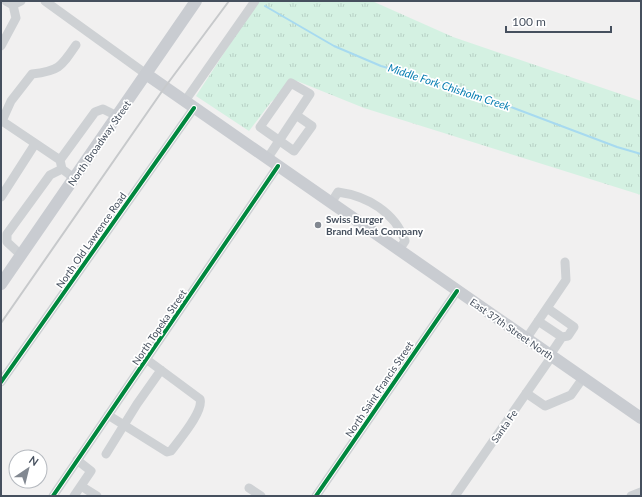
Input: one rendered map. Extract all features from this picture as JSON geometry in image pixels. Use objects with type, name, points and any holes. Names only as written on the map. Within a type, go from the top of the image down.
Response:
[{"type":"main road","name":"North Broadway Street","points":[[1,284],[5,271],[21,255],[196,1]]},
{"type":"main road","name":"East 37th Street North","points":[[146,74],[641,418]]},
{"type":"street","points":[[45,1],[146,74]]},
{"type":"street","name":"North Old Lawrence Road","points":[[1,382],[190,104],[255,1]]},
{"type":"street","points":[[1,46],[16,18],[13,2]]},
{"type":"street","points":[[74,178],[61,164],[35,144],[1,122],[11,101],[32,74],[48,72],[62,66],[76,46]]},
{"type":"street","points":[[267,158],[279,140],[296,115],[310,94],[291,83],[260,127],[279,140],[294,151],[312,126],[296,115]]},
{"type":"street","points":[[21,255],[7,242],[7,234],[50,174],[61,164],[95,112],[103,109],[117,116]]},
{"type":"street","points":[[1,197],[35,144]]},
{"type":"street","name":"North Topeka Street","points":[[53,496],[278,166]]},
{"type":"street","points":[[331,203],[338,192],[367,199],[388,214],[402,231],[405,241],[399,250]]},
{"type":"street","points":[[526,339],[566,280],[565,262]]},
{"type":"street","name":"North Saint Francis Street","points":[[316,496],[457,291]]},
{"type":"street","name":"Santa Fe","points":[[455,496],[551,356],[562,337],[568,336],[574,326],[547,308]]},
{"type":"street","points":[[538,320],[562,337]]},
{"type":"street","points":[[108,415],[166,452],[171,451],[197,414],[201,404],[200,399],[146,359]]},
{"type":"street","points":[[106,454],[125,426],[137,404],[161,370]]},
{"type":"street","points":[[526,393],[545,406],[571,395],[583,378]]},
{"type":"street","points":[[74,496],[91,470],[77,460]]},
{"type":"street","points":[[81,486],[97,496]]},
{"type":"street","points":[[250,488],[261,496]]},
{"type":"street","points":[[631,496],[641,492]]},
{"type":"green space","points":[[258,1],[372,1],[453,37],[641,101],[641,195],[364,108],[297,81],[271,102],[249,131],[196,96]]},
{"type":"waterway","name":"Middle Fork Chisholm Creek","points":[[265,6],[334,46],[381,66],[466,90],[617,147],[641,154]]},
{"type":"railway","points":[[1,323],[165,87],[229,1]]},
{"type":"cycle path","points":[[1,382],[194,108]]},
{"type":"cycle path","points":[[53,496],[278,166]]},
{"type":"cycle path","points":[[316,496],[457,291]]},
{"type":"place","name":"Swiss Burger Brand Meat Company","points":[[318,225]]}]
